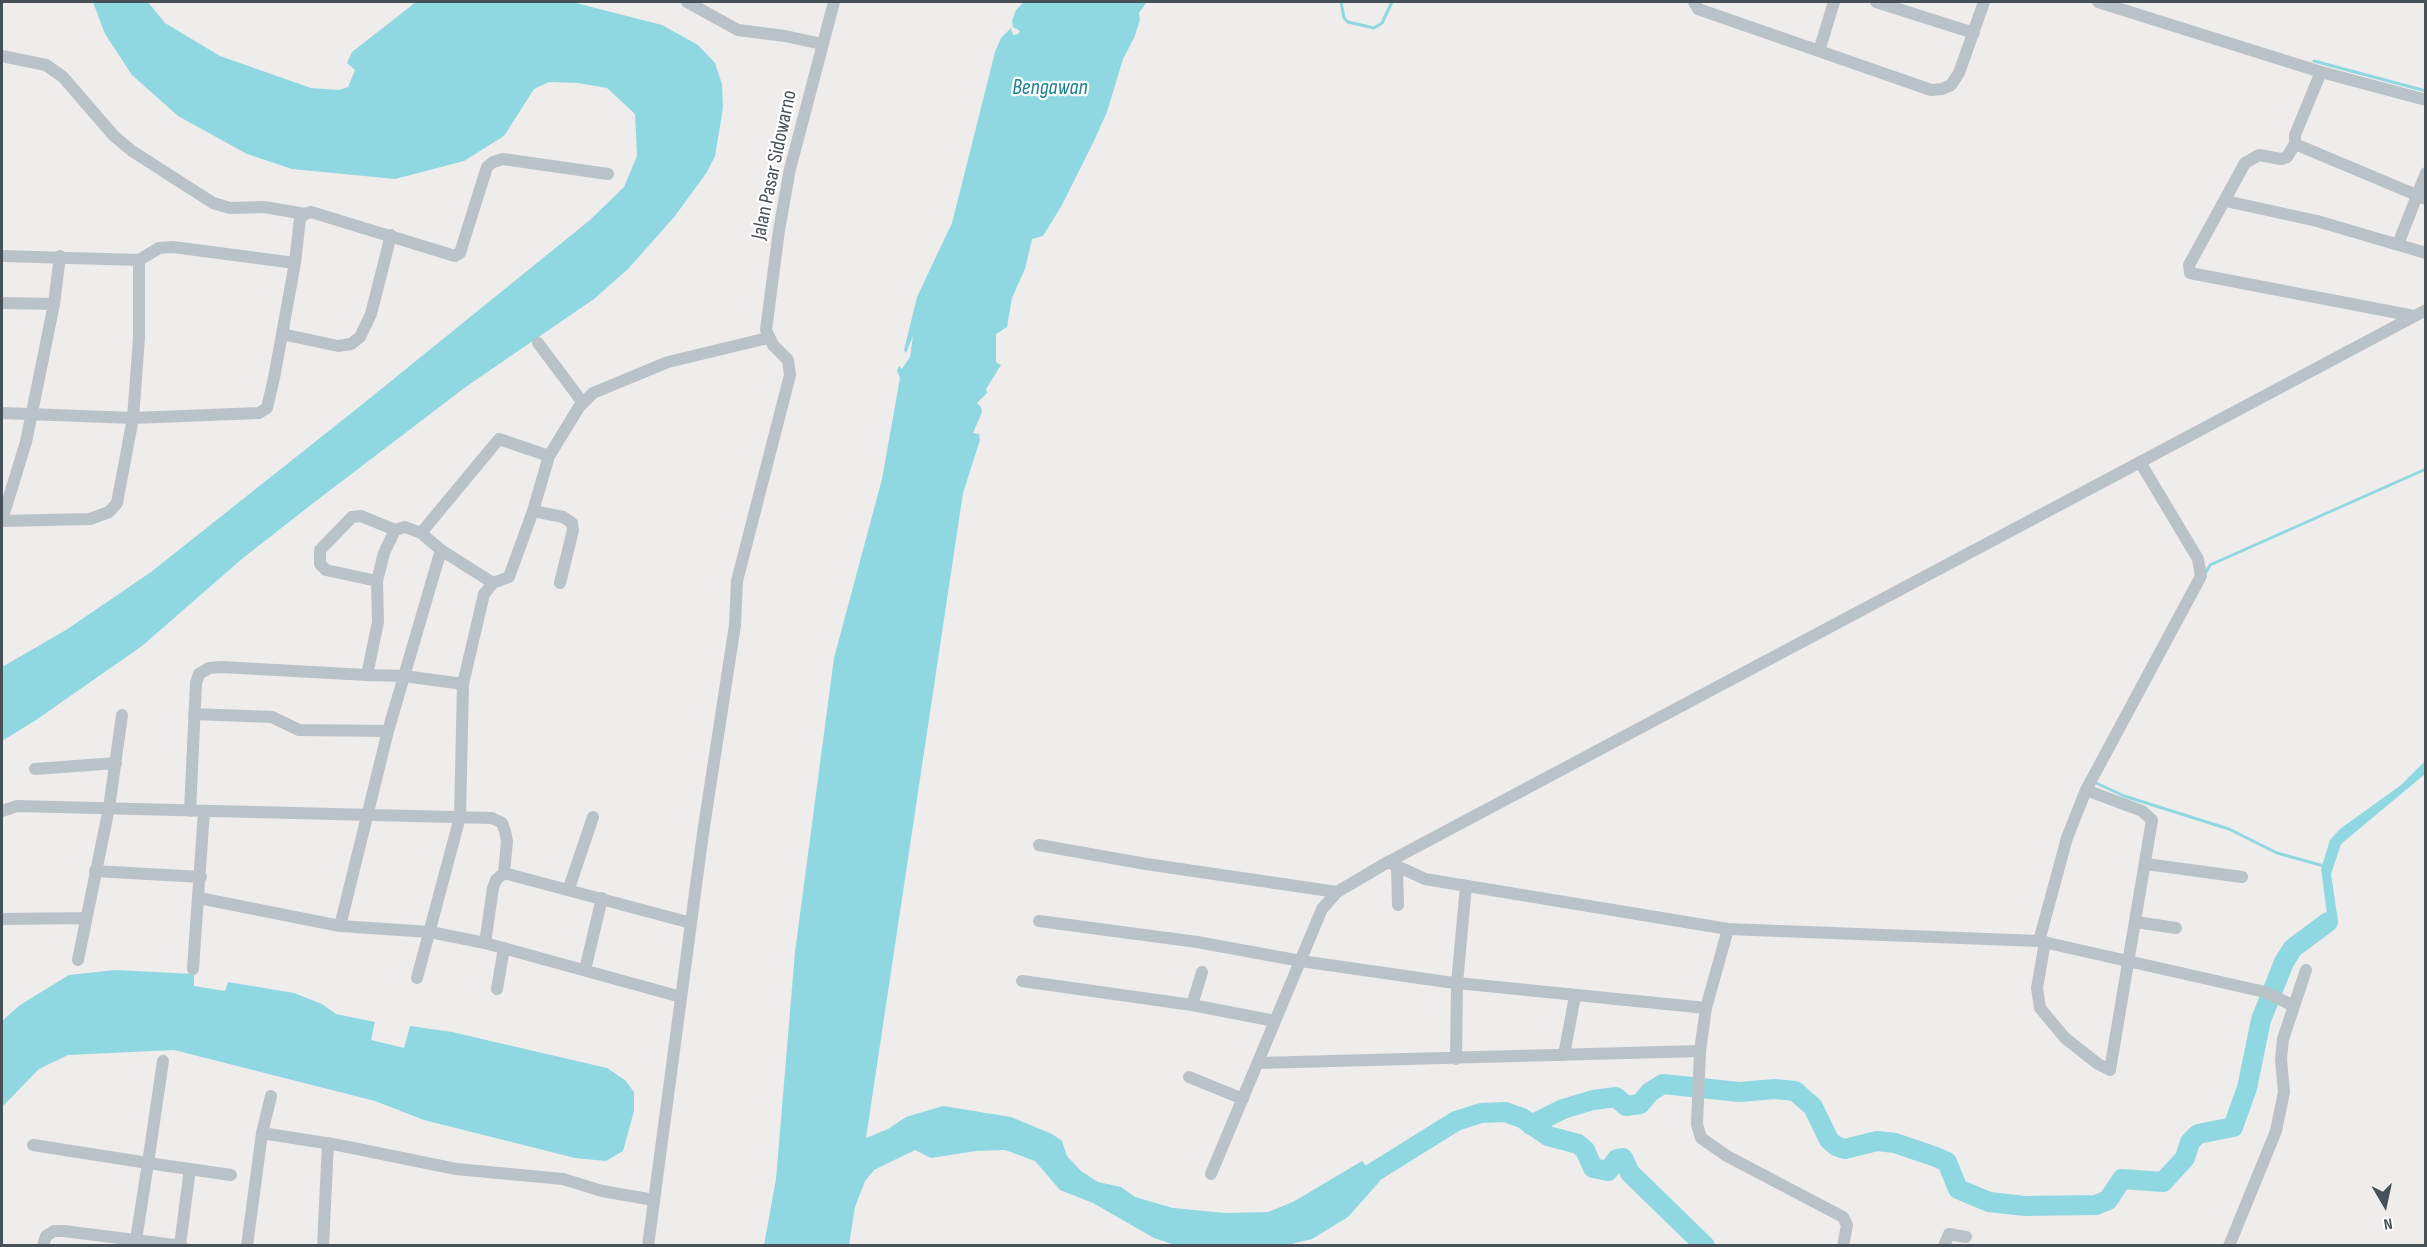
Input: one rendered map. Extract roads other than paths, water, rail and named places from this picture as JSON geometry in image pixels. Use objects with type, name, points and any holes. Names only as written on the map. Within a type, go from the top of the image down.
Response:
[{"type":"street","points":[[687,2],[738,30],[785,36],[822,44]]},
{"type":"street","name":"Jalan Pasar Sidowarno","points":[[768,338],[766,323],[790,170],[834,2]]},
{"type":"street","points":[[1694,2],[1698,9],[1931,90],[1951,85],[1959,73],[1984,2]]},
{"type":"street","points":[[1819,51],[1833,2]]},
{"type":"street","points":[[1876,2],[1974,33]]},
{"type":"street","points":[[2098,2],[2321,72],[2426,100]]},
{"type":"street","points":[[2,56],[46,65],[63,77],[114,135],[132,151],[213,203],[230,208],[264,207],[305,214]]},
{"type":"street","points":[[2321,72],[2295,135],[2295,144],[2287,157],[2281,159],[2259,155],[2252,157],[2245,164],[2189,265],[2192,274],[2420,313]]},
{"type":"street","points":[[2295,144],[2421,197]]},
{"type":"street","points":[[2,413],[133,417],[251,414],[264,410],[274,378],[295,263],[300,218],[305,214],[311,212],[450,256],[460,253],[487,166],[503,159],[608,174]]},
{"type":"street","points":[[2398,244],[2421,197],[2426,173]]},
{"type":"street","points":[[2226,201],[2317,221],[2426,253]]},
{"type":"street","points":[[282,334],[338,346],[351,344],[360,337],[370,314],[391,236]]},
{"type":"street","points":[[2,256],[139,260],[159,248],[173,247],[295,263]]},
{"type":"street","points":[[60,256],[54,304],[26,442],[2,521],[90,519],[109,512],[117,503],[133,417],[139,338],[139,260]]},
{"type":"street","points":[[2,303],[54,304]]},
{"type":"street","points":[[1210,1174],[1259,1063],[1322,909],[1337,892],[1392,865],[2420,313]]},
{"type":"street","points":[[417,978],[460,817],[464,684],[484,594],[493,583],[509,577],[514,570],[549,456],[582,403],[593,393],[646,369],[768,338],[788,360],[790,375],[737,581],[735,625],[691,923],[648,1245]]},
{"type":"street","points":[[538,343],[582,403]]},
{"type":"street","points":[[421,533],[499,439],[549,456]]},
{"type":"street","points":[[2089,791],[2142,811],[2152,820],[2110,1070],[2098,1064],[2066,1038],[2040,1008],[2037,988],[2042,941],[2067,838],[2089,791],[2201,576],[2198,559],[2140,462]]},
{"type":"street","points":[[533,511],[563,517],[572,523],[573,530],[560,583]]},
{"type":"street","points":[[377,581],[326,570],[320,564],[320,550],[352,517],[361,516],[395,530],[405,527],[421,533],[441,550],[493,583]]},
{"type":"street","points":[[367,675],[378,622],[377,581],[384,554],[395,530]]},
{"type":"street","points":[[340,926],[388,731],[441,550]]},
{"type":"street","points":[[190,811],[196,683],[199,674],[209,668],[404,676],[464,684]]},
{"type":"street","points":[[194,714],[272,717],[299,730],[388,731]]},
{"type":"street","points":[[78,960],[109,808],[122,715]]},
{"type":"street","points":[[35,769],[116,763]]},
{"type":"street","points":[[2,811],[17,806],[492,818],[502,823],[507,841],[504,873],[496,880],[493,888],[484,942]]},
{"type":"street","points":[[193,969],[204,811]]},
{"type":"street","points":[[569,888],[593,817]]},
{"type":"street","points":[[1039,845],[1146,864],[1337,892]]},
{"type":"street","points":[[2146,864],[2242,877]]},
{"type":"street","points":[[1392,865],[1425,879],[1728,929],[2042,941],[2265,992],[2289,1005]]},
{"type":"street","points":[[1392,865],[1398,905]]},
{"type":"street","points":[[95,871],[201,877]]},
{"type":"street","points":[[504,873],[569,888],[691,923]]},
{"type":"street","points":[[1456,1059],[1457,983],[1466,886]]},
{"type":"street","points":[[199,898],[340,926],[430,932],[484,942],[681,997]]},
{"type":"street","points":[[585,970],[602,898]]},
{"type":"street","points":[[2,919],[85,918]]},
{"type":"street","points":[[1040,921],[1197,942],[1301,961],[1457,983],[1706,1008]]},
{"type":"street","points":[[2136,922],[2176,928]]},
{"type":"street","points":[[1728,929],[1706,1008],[1700,1051],[1697,1124],[1704,1142],[1843,1217],[1847,1225],[1843,1245]]},
{"type":"street","points":[[497,989],[504,948]]},
{"type":"street","points":[[2229,1245],[2276,1131],[2284,1092],[2281,1059],[2289,1005],[2306,970]]},
{"type":"street","points":[[1192,1005],[1202,972]]},
{"type":"street","points":[[1022,981],[1192,1005],[1275,1021]]},
{"type":"street","points":[[1564,1055],[1575,996]]},
{"type":"street","points":[[1259,1063],[1700,1051]]},
{"type":"street","points":[[136,1240],[163,1061]]},
{"type":"street","points":[[1189,1077],[1243,1099]]},
{"type":"street","points":[[247,1245],[262,1133],[271,1096]]},
{"type":"street","points":[[262,1133],[328,1143],[456,1169],[563,1179],[602,1191],[654,1200]]},
{"type":"street","points":[[323,1245],[328,1143]]},
{"type":"street","points":[[33,1145],[231,1175]]},
{"type":"street","points":[[43,1245],[46,1236],[54,1231],[109,1241],[136,1240],[150,1244],[181,1245],[190,1169]]},
{"type":"street","points":[[1944,1245],[1949,1234],[1966,1237]]},
{"type":"water","points":[[93,2],[148,2],[165,23],[220,56],[311,88],[339,90],[348,87],[355,70],[347,63],[352,52],[416,2],[572,2],[662,25],[698,45],[715,63],[722,84],[723,108],[715,156],[707,172],[675,216],[628,269],[594,299],[467,386],[312,504],[243,558],[142,646],[2,741],[2,667],[66,630],[151,572],[359,407],[590,220],[624,187],[637,156],[635,114],[607,88],[578,83],[549,82],[534,89],[504,136],[464,161],[395,179],[292,169],[247,154],[178,116],[132,75],[105,34]]},
{"type":"water","name":"Bengawan","points":[[1024,2],[1146,3],[1139,13],[1140,20],[1134,38],[1123,59],[1107,112],[1093,143],[1062,205],[1043,236],[1032,239],[1025,269],[1012,298],[1007,327],[996,334],[996,362],[1001,365],[986,389],[987,393],[977,403],[982,412],[973,433],[979,434],[980,440],[963,493],[866,1138],[888,1129],[906,1117],[943,1106],[1011,1117],[1052,1134],[1062,1141],[1067,1156],[1081,1171],[1098,1182],[1121,1187],[1135,1197],[1173,1208],[1225,1213],[1268,1212],[1293,1202],[1362,1161],[1380,1181],[1348,1217],[1312,1239],[1287,1245],[1175,1245],[1154,1238],[1093,1203],[1060,1190],[1035,1161],[1005,1150],[976,1151],[931,1158],[915,1150],[874,1170],[865,1181],[855,1207],[849,1245],[764,1245],[776,1179],[795,952],[834,658],[882,479],[900,378],[897,371],[899,366],[902,369],[910,357],[913,336],[906,353],[904,350],[917,297],[952,223],[995,52],[1001,38],[1011,28],[1013,35],[1020,31],[1013,27],[1012,21],[1016,10]]},
{"type":"water","points":[[2425,761],[2425,774],[2341,844],[2331,874],[2338,921],[2311,944],[2305,934],[2327,914],[2321,869],[2330,840],[2340,829],[2401,785]]},
{"type":"water","points":[[115,970],[194,974],[194,986],[225,991],[228,982],[294,993],[322,1004],[336,1014],[375,1022],[371,1040],[404,1048],[410,1026],[452,1032],[607,1068],[625,1080],[634,1092],[634,1111],[623,1151],[606,1161],[575,1158],[424,1120],[375,1101],[174,1050],[68,1055],[39,1069],[2,1107],[2,1021],[20,1005],[69,975]]},
{"type":"waterway","points":[[1341,2],[1344,18],[1348,22],[1374,28],[1382,23],[1392,2]]},
{"type":"waterway","points":[[2314,61],[2426,91]]},
{"type":"waterway","points":[[2205,574],[2210,565],[2426,469]]},
{"type":"waterway","points":[[2094,782],[2124,796],[2229,829],[2277,853],[2324,866]]},
{"type":"waterway","points":[[1531,1125],[1563,1109],[1593,1100],[1616,1097],[1626,1106],[1640,1104],[1650,1092],[1663,1084],[1739,1092],[1775,1089],[1795,1091],[1813,1107],[1829,1140],[1836,1146],[1845,1149],[1877,1141],[1895,1143],[1936,1157],[1947,1162],[1958,1189],[1989,1202],[2025,1206],[2096,1205],[2108,1200],[2122,1179],[2163,1182],[2185,1158],[2190,1142],[2198,1134],[2233,1127],[2247,1088],[2261,1020],[2284,962],[2293,948],[2328,922]]},
{"type":"waterway","points":[[1353,1189],[1363,1179],[1456,1121],[1481,1113],[1505,1112],[1522,1118],[1548,1136],[1578,1144],[1585,1150],[1593,1168],[1608,1171],[1617,1159],[1623,1158],[1630,1173],[1705,1246]]}]
